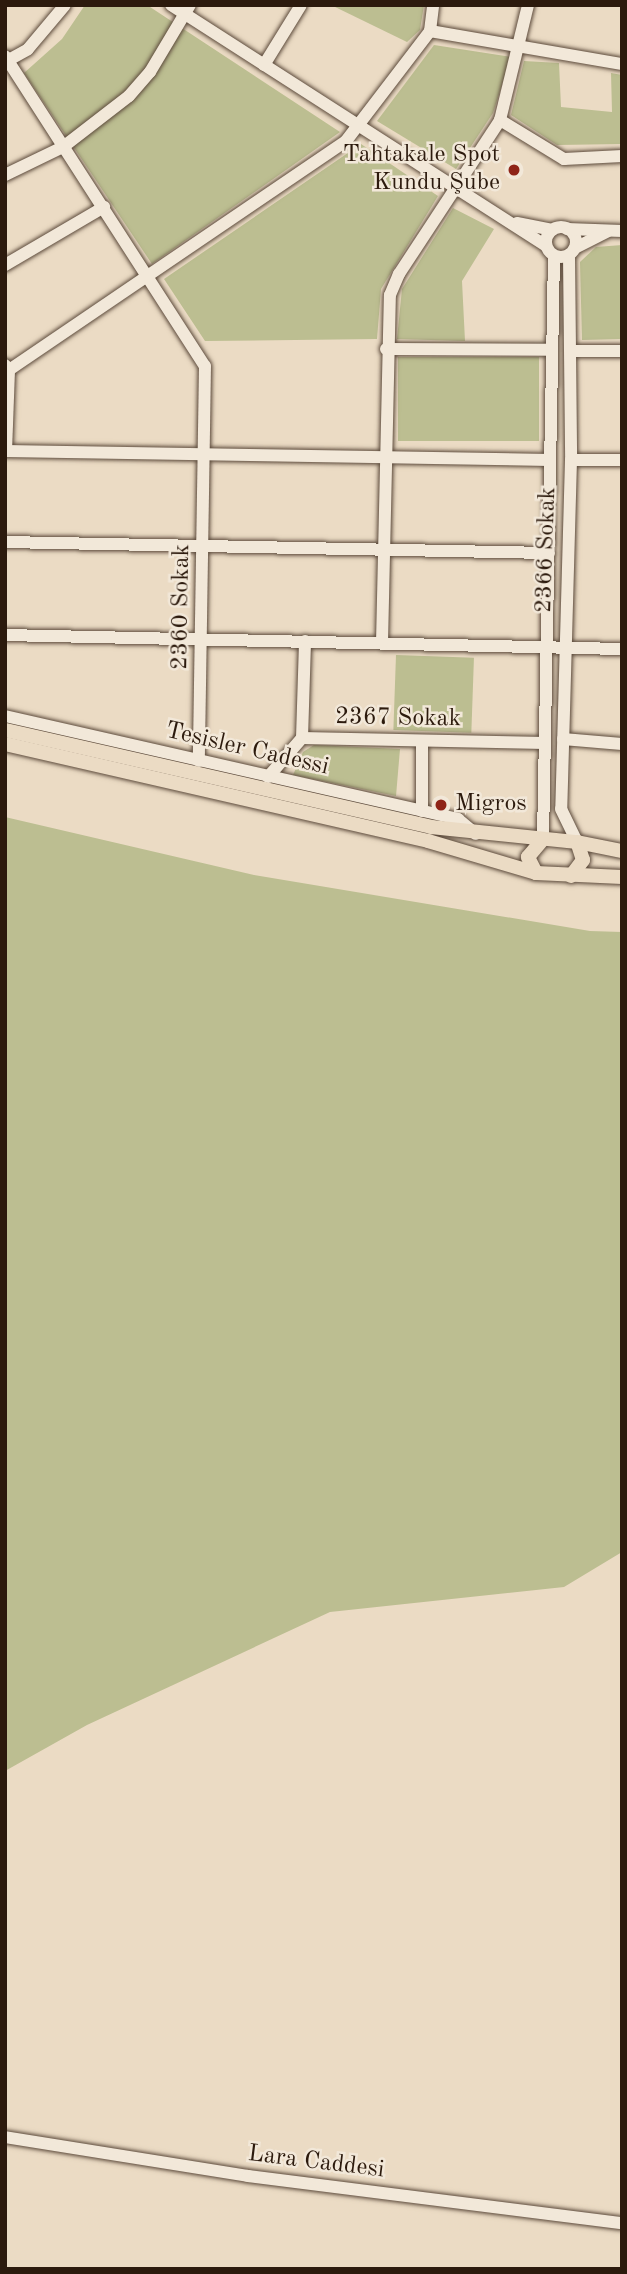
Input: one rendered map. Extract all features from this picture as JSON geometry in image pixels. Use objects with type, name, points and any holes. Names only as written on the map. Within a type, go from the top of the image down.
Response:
[{"type":"main road","points":[[5,730],[476,834],[543,838],[617,849]]},
{"type":"main road","points":[[5,744],[428,841],[536,873],[622,877]]},
{"type":"main road","points":[[536,873],[528,857],[543,838]]},
{"type":"main road","points":[[571,876],[583,860],[577,842]]},
{"type":"street","points":[[6,60],[28,49],[65,5]]},
{"type":"street","points":[[171,5],[187,9],[264,65],[510,222],[550,251],[572,251],[616,231]]},
{"type":"street","points":[[264,65],[301,5]]},
{"type":"street","points":[[433,5],[430,31],[346,141],[151,276],[7,367],[5,451],[550,460]]},
{"type":"street","points":[[382,643],[386,349],[390,295],[399,274],[500,120],[520,50],[528,5]]},
{"type":"street","points":[[5,175],[63,148],[129,96],[150,72],[187,9]]},
{"type":"street","points":[[430,31],[520,50],[622,64]]},
{"type":"street","name":"2360 Sokak","points":[[6,60],[151,276],[205,366],[199,761]]},
{"type":"street","points":[[500,120],[560,158],[622,156]]},
{"type":"street","points":[[5,265],[104,207]]},
{"type":"street","points":[[510,222],[552,230],[616,231]]},
{"type":"street","points":[[567,229],[574,235],[572,251]]},
{"type":"street","name":"2366 Sokak","points":[[543,838],[548,647],[552,230]]},
{"type":"street","name":"2366 Sokak","points":[[572,251],[571,460],[561,809],[577,842]]},
{"type":"street","points":[[386,349],[552,350]]},
{"type":"street","points":[[571,351],[622,351]]},
{"type":"street","points":[[571,460],[622,460]]},
{"type":"street","points":[[5,542],[549,554]]},
{"type":"street","points":[[5,635],[622,649]]},
{"type":"street","points":[[302,738],[305,641]]},
{"type":"street","name":"Tesisler Cadessi","points":[[5,716],[458,819],[476,834]]},
{"type":"street","name":"2367 Sokak","points":[[268,777],[302,738],[545,743]]},
{"type":"street","points":[[563,739],[622,744]]},
{"type":"street","points":[[422,741],[422,811]]},
{"type":"street","name":"Lara Caddesi","points":[[5,2137],[248,2176],[622,2223]]},
{"type":"green space","points":[[85,5],[147,5],[340,132],[152,264],[24,73],[62,39]]},
{"type":"green space","points":[[331,5],[424,5],[420,30],[407,42]]},
{"type":"green space","points":[[434,45],[511,57],[493,113],[456,169],[377,121]]},
{"type":"green space","points":[[524,61],[559,63],[561,107],[612,112],[611,73],[622,75],[622,144],[557,145],[511,115]]},
{"type":"green space","points":[[361,144],[438,196],[381,289],[377,339],[205,341],[164,279]]},
{"type":"green space","points":[[453,208],[494,229],[462,281],[465,341],[397,339],[402,289]]},
{"type":"green space","points":[[622,245],[622,339],[582,340],[580,262],[596,247]]},
{"type":"green space","points":[[398,357],[539,357],[539,441],[398,441]]},
{"type":"green space","points":[[396,655],[474,658],[471,733],[393,730]]},
{"type":"green space","points":[[314,745],[400,749],[396,796],[293,775],[303,752]]},
{"type":"green space","points":[[5,817],[254,875],[590,931],[622,932],[622,1552],[564,1587],[330,1612],[87,1725],[5,1771]]},
{"type":"place","name":"Tahtakale Spot Kundu Şube","points":[[514,170]]},
{"type":"place","name":"Migros","points":[[441,805]]}]
